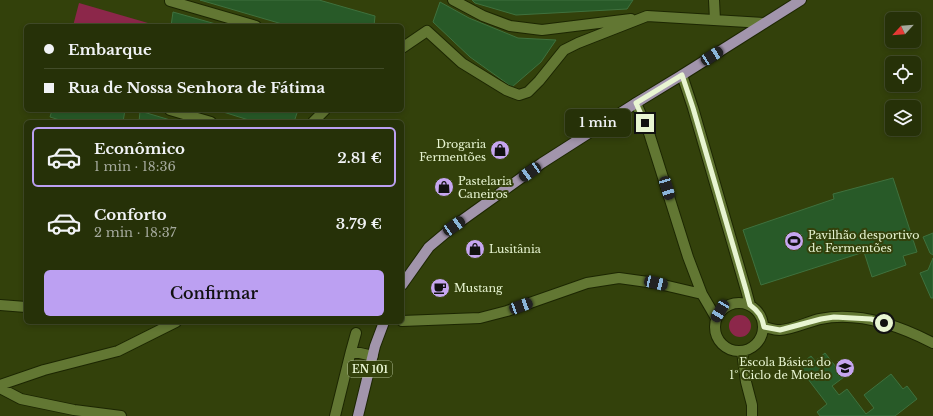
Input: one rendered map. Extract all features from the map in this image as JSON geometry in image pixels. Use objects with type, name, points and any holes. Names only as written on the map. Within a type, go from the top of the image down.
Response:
[{"type":"main road","points":[[404,282],[429,247],[454,226],[542,163],[801,0]]},
{"type":"main road","name":"EN 101","points":[[358,416],[373,356],[383,324]]},
{"type":"street","points":[[453,0],[483,16],[510,26],[542,30],[647,16],[764,23]]},
{"type":"street","points":[[714,0],[715,20]]},
{"type":"street","points":[[170,1],[249,24]]},
{"type":"street","points":[[404,47],[427,31],[462,62],[506,90],[519,95],[528,92],[534,86],[564,50],[647,16]]},
{"type":"street","points":[[682,75],[696,115],[750,305]]},
{"type":"street","points":[[636,103],[649,133],[688,257],[702,294],[716,318]]},
{"type":"street","points":[[177,112],[204,120]]},
{"type":"street","points":[[315,120],[323,112]]},
{"type":"street","points":[[404,321],[480,318],[507,311],[587,283],[619,278],[656,283],[702,294]]},
{"type":"street","points":[[735,302],[750,305],[758,311],[762,318],[764,327],[761,339],[755,346],[742,351],[732,351],[724,347],[718,340],[714,327],[716,318],[720,311],[727,305],[735,302]]},
{"type":"street","points":[[0,305],[24,307]]},
{"type":"street","points":[[764,327],[780,330],[834,317],[871,319],[910,331],[933,343]]},
{"type":"street","points":[[0,386],[44,370],[118,351],[173,324]]},
{"type":"street","points":[[336,416],[356,333]]},
{"type":"street","points":[[351,351],[373,356]]},
{"type":"street","points":[[742,351],[746,382],[752,405],[752,416]]},
{"type":"street","points":[[0,386],[21,398],[74,410],[121,416]]},
{"type":"shaded area","points":[[79,3],[148,23],[148,24],[74,24]]},
{"type":"shaded area","points":[[740,315],[744,316],[750,322],[750,330],[744,336],[740,337],[736,336],[730,330],[729,326],[730,322],[736,316]]},
{"type":"building","points":[[200,0],[319,0],[375,16],[374,24],[282,24]]},
{"type":"building","points":[[472,0],[633,0],[627,9],[516,15],[475,3]]},
{"type":"building","points":[[440,2],[469,18],[518,38],[556,40],[541,62],[512,87],[470,57],[433,22]]},
{"type":"building","points":[[173,12],[216,24],[171,24]]},
{"type":"building","points":[[51,112],[125,112],[123,120],[60,120],[50,117]]},
{"type":"building","points":[[140,112],[143,112],[170,120],[139,120]]},
{"type":"building","points":[[223,112],[297,112],[295,120],[249,120]]},
{"type":"building","points":[[893,178],[917,252],[903,256],[906,265],[872,277],[864,252],[761,285],[743,230],[834,199],[833,194]]},
{"type":"building","points":[[933,233],[933,255],[930,253],[923,237]]},
{"type":"building","points":[[933,258],[933,298],[931,298],[920,273],[928,270]]},
{"type":"building","points":[[825,353],[844,377],[832,386],[839,395],[847,389],[866,414],[874,408],[864,395],[891,374],[903,389],[907,386],[917,399],[895,416],[820,416],[817,412],[827,404],[798,366],[811,356],[815,361]]},
{"type":"place","name":"Drogaria Fermentões","points":[[500,150]]},
{"type":"place","name":"Pastelaria Caneiros","points":[[444,187]]},
{"type":"place","name":"Pavilhão desportivo de Fermentões","points":[[794,241]]},
{"type":"place","name":"Lusitânia","points":[[475,249]]},
{"type":"place","name":"Mustang","points":[[440,288]]},
{"type":"place","name":"Escola Básica do 1º Ciclo de Motelo","points":[[845,368]]},
{"type":"route","points":[[645,123],[636,103],[682,75],[698,123],[750,305],[758,311],[762,318],[764,327],[780,330],[834,317],[871,319],[884,323]]}]
